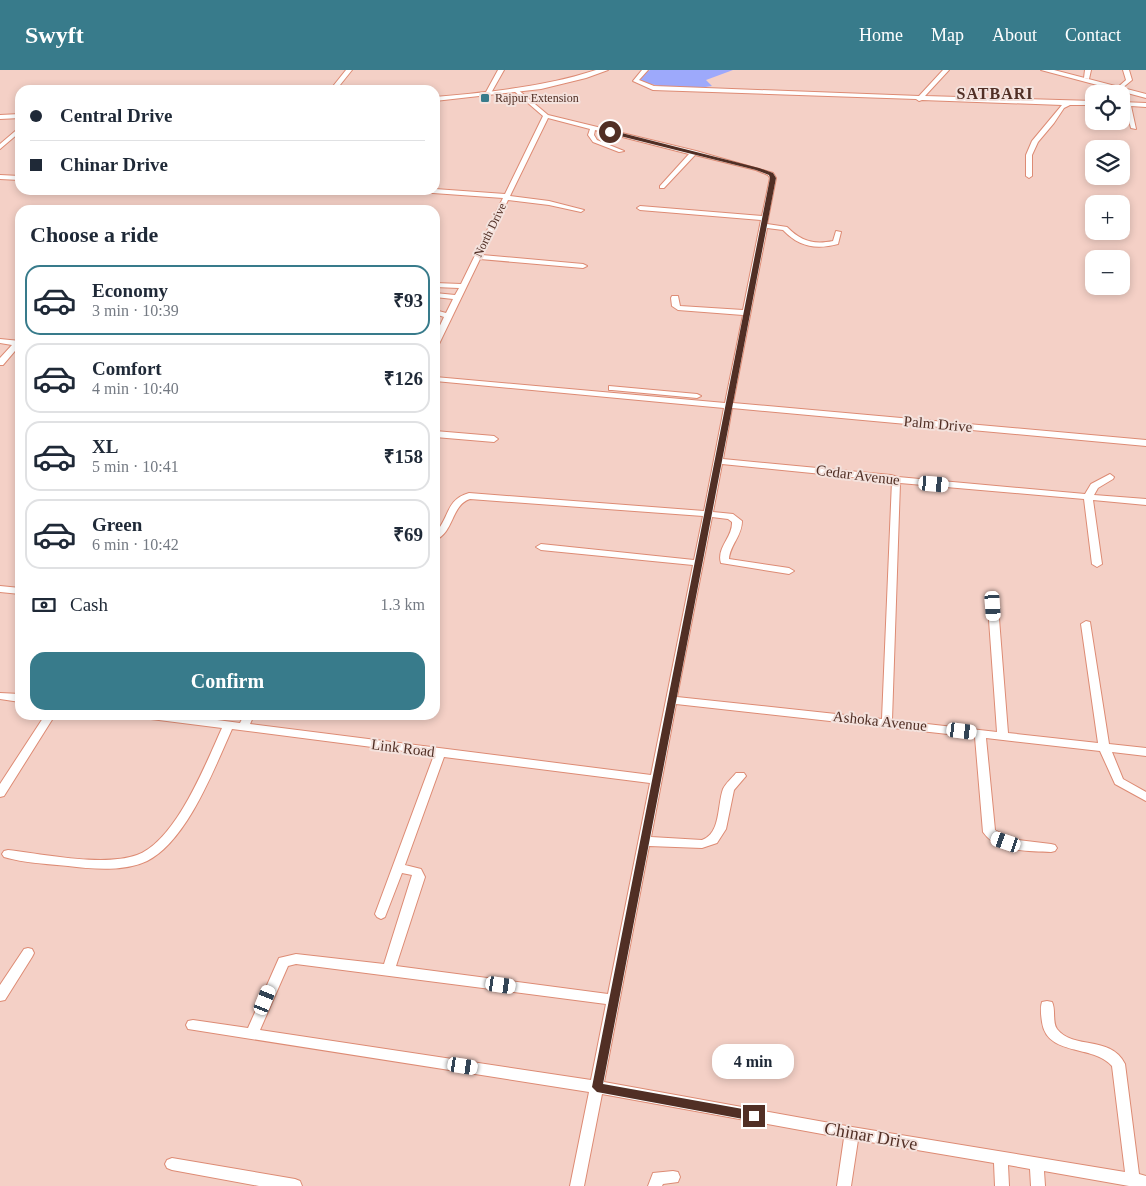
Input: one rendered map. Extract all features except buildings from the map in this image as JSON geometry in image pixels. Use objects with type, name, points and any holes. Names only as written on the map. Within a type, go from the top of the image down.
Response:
[{"type":"main road","points":[[440,97],[517,91],[593,70]]},
{"type":"main road","points":[[440,97],[517,91],[557,85],[604,70]]},
{"type":"main road","points":[[1045,70],[1146,94]]},
{"type":"main road","points":[[1056,70],[1088,74],[1116,85]]},
{"type":"main road","points":[[1130,90],[1146,94]]},
{"type":"main road","points":[[0,112],[15,112]]},
{"type":"main road","points":[[0,117],[15,116]]},
{"type":"street","points":[[337,85],[349,70]]},
{"type":"street","points":[[489,92],[501,70]]},
{"type":"street","points":[[646,70],[636,81],[653,88],[919,99],[1085,103]]},
{"type":"street","points":[[919,99],[946,70]]},
{"type":"street","points":[[1123,85],[1129,80],[1126,70]]},
{"type":"street","points":[[517,91],[546,116],[694,152],[771,174],[773,178],[577,1186]]},
{"type":"street","points":[[1029,176],[1030,156],[1035,141],[1066,103]]},
{"type":"street","points":[[1130,104],[1146,105]]},
{"type":"street","name":"North Drive","points":[[440,333],[546,116]]},
{"type":"street","points":[[1130,118],[1134,128]]},
{"type":"street","points":[[594,128],[591,135],[594,141],[622,151]]},
{"type":"street","points":[[0,147],[15,134]]},
{"type":"street","points":[[662,187],[694,152]]},
{"type":"street","points":[[0,177],[15,178]]},
{"type":"street","points":[[440,192],[506,197],[581,210]]},
{"type":"street","points":[[640,208],[765,222],[784,228],[800,241],[815,244],[833,244],[837,241],[838,232]]},
{"type":"street","points":[[477,257],[583,266]]},
{"type":"street","points":[[440,285],[463,286]]},
{"type":"street","points":[[440,295],[458,297]]},
{"type":"street","points":[[675,298],[675,304],[678,308],[747,313]]},
{"type":"street","points":[[440,314],[448,316]]},
{"type":"street","points":[[0,341],[15,343]]},
{"type":"street","points":[[0,363],[15,347]]},
{"type":"street","points":[[440,379],[730,403]]},
{"type":"street","points":[[612,388],[730,403]]},
{"type":"street","name":"Palm Drive","points":[[730,403],[1146,443]]},
{"type":"street","points":[[440,434],[494,439]]},
{"type":"street","name":"Cedar Avenue","points":[[719,461],[896,480],[1146,502]]},
{"type":"street","points":[[1097,564],[1088,497],[1094,486],[1110,477]]},
{"type":"street","points":[[888,722],[896,480]]},
{"type":"street","points":[[440,533],[457,501],[469,496],[730,516],[737,521],[736,533],[726,550],[724,561],[789,572]]},
{"type":"street","points":[[541,548],[699,563]]},
{"type":"street","points":[[0,589],[15,590]]},
{"type":"street","points":[[993,606],[1003,736]]},
{"type":"street","points":[[1086,624],[1104,747],[1119,782],[1146,797]]},
{"type":"street","points":[[0,696],[15,698]]},
{"type":"street","name":"Ashoka Avenue","points":[[673,700],[888,722],[1146,752]]},
{"type":"street","points":[[0,793],[47,720]]},
{"type":"street","name":"Link Road","points":[[186,720],[656,780]]},
{"type":"street","points":[[243,727],[246,720]]},
{"type":"street","points":[[8,854],[113,863],[142,858],[164,843],[179,824],[229,726]]},
{"type":"street","points":[[980,733],[989,832],[995,839],[1006,842],[1051,848]]},
{"type":"street","points":[[381,914],[440,753]]},
{"type":"street","points":[[644,841],[702,844],[710,842],[718,836],[729,789],[740,776]]},
{"type":"street","points":[[388,970],[419,877],[417,872],[398,868]]},
{"type":"street","points":[[0,996],[28,953]]},
{"type":"street","points":[[252,1034],[282,962],[296,959],[614,1000]]},
{"type":"street","points":[[1047,1006],[1049,1027],[1059,1038],[1108,1054],[1118,1064],[1139,1182]]},
{"type":"street","name":"Chinar Drive","points":[[193,1025],[597,1087],[852,1134],[1139,1182]]},
{"type":"street","points":[[844,1186],[852,1134]]},
{"type":"street","points":[[1001,1158],[1002,1186]]},
{"type":"street","points":[[172,1164],[295,1186]]},
{"type":"street","points":[[1037,1164],[1038,1186]]},
{"type":"street","points":[[656,1186],[658,1178],[673,1177]]},
{"type":"water","points":[[650,70],[733,70],[706,80],[712,86],[672,88],[633,80]]},
{"type":"place","name":"Rajpur Extension","points":[[485,98]]},
{"type":"district","name":"SATBARI","points":[[995,93]]},
{"type":"route","points":[[610,132],[758,169],[771,174],[773,178],[597,1087],[754,1116]]}]
